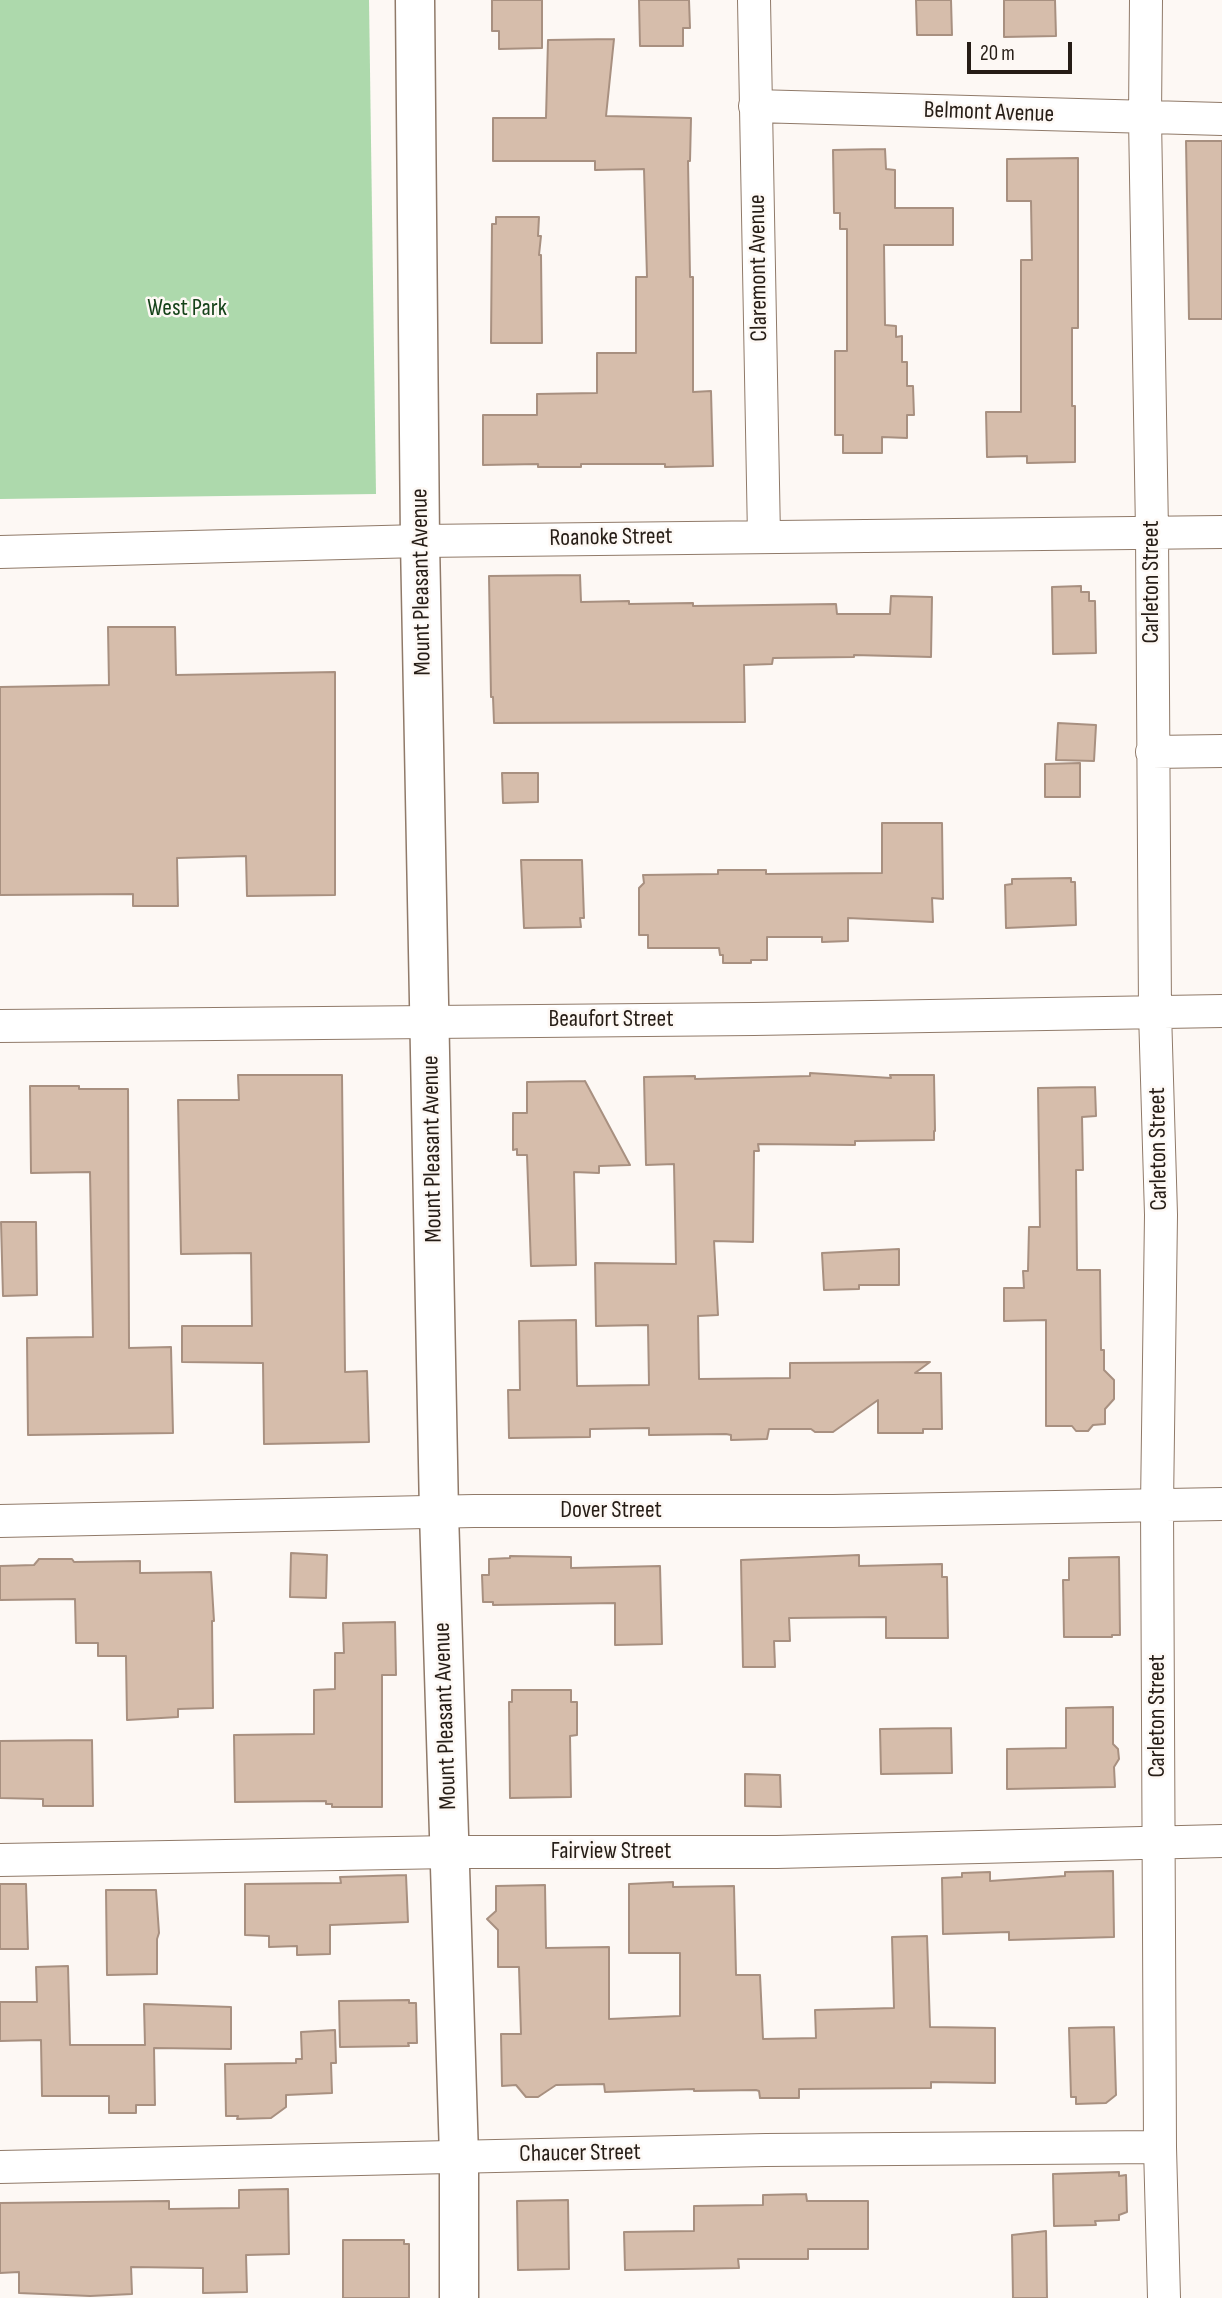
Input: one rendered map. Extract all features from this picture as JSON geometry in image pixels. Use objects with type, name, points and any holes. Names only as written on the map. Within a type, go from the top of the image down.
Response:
[{"type":"main road","name":"Mount Pleasant Avenue","points":[[415,0],[420,541],[439,1513],[459,2156],[459,2298]]},
{"type":"street","name":"Claremont Avenue","points":[[754,0],[764,537]]},
{"type":"street","name":"Carleton Street","points":[[1146,0],[1155,1012],[1161,1215],[1157,1504],[1160,2147],[1164,2298]]},
{"type":"street","name":"Belmont Avenue","points":[[755,106],[1222,119]]},
{"type":"street","name":"Roanoke Street","points":[[0,552],[420,541],[1222,533]]},
{"type":"street","points":[[1152,752],[1222,751]]},
{"type":"street","name":"Beaufort Street","points":[[0,1026],[754,1019],[1222,1011]]},
{"type":"street","name":"Dover Street","points":[[0,1521],[474,1511],[833,1511],[1222,1504]]},
{"type":"street","name":"Fairview Street","points":[[0,1860],[451,1852],[778,1852],[1222,1841]]},
{"type":"street","name":"Chaucer Street","points":[[0,2167],[766,2150],[1160,2147]]},
{"type":"green space","name":"West Park","points":[[0,0],[369,0],[376,494],[0,499]]},
{"type":"building","points":[[492,0],[542,0],[542,48],[499,49],[499,31],[492,31]]},
{"type":"building","points":[[639,0],[689,0],[690,28],[683,28],[683,46],[640,46]]},
{"type":"building","points":[[916,0],[951,0],[952,35],[917,35]]},
{"type":"building","points":[[1004,0],[1055,0],[1056,36],[1004,37]]},
{"type":"building","points":[[614,39],[606,116],[691,118],[688,161],[690,277],[693,277],[693,392],[711,391],[713,466],[483,465],[483,415],[537,415],[537,394],[597,393],[597,353],[636,353],[636,277],[647,277],[644,169],[595,170],[595,161],[493,161],[493,118],[546,118],[548,40]]},
{"type":"building","points":[[1186,141],[1222,141],[1222,319],[1189,319]]},
{"type":"building","points":[[885,149],[886,169],[895,170],[895,208],[953,208],[953,245],[884,245],[885,325],[896,326],[896,337],[902,336],[902,362],[907,362],[907,386],[913,386],[914,415],[907,415],[907,438],[882,437],[882,453],[843,453],[843,435],[835,435],[835,351],[847,351],[847,229],[840,229],[840,213],[834,213],[833,150]]},
{"type":"building","points":[[1078,158],[1078,328],[1072,328],[1075,462],[1027,463],[1027,456],[987,457],[986,412],[1021,412],[1021,260],[1032,260],[1031,201],[1007,201],[1007,159]]},
{"type":"building","points":[[496,217],[539,217],[542,343],[491,343],[492,224],[496,224]]},
{"type":"building","points":[[580,575],[581,602],[693,603],[693,606],[836,604],[837,614],[890,614],[891,596],[932,597],[931,657],[854,655],[773,658],[772,664],[744,665],[745,722],[494,723],[491,697],[489,576]]},
{"type":"building","points":[[1081,586],[1081,592],[1089,592],[1089,601],[1095,601],[1096,653],[1053,654],[1052,587]]},
{"type":"building","points":[[108,627],[175,627],[176,675],[335,672],[335,895],[247,896],[246,856],[177,858],[178,906],[133,906],[133,894],[0,895],[0,687],[109,685]]},
{"type":"building","points":[[1058,723],[1096,725],[1094,761],[1056,760]]},
{"type":"building","points":[[1080,763],[1080,797],[1045,797],[1045,764]]},
{"type":"building","points":[[502,773],[538,773],[538,802],[503,803]]},
{"type":"building","points":[[882,823],[942,823],[943,899],[932,898],[933,922],[848,918],[848,941],[822,942],[822,937],[767,937],[767,960],[751,960],[751,963],[723,963],[719,948],[648,948],[648,935],[639,935],[639,888],[644,883],[643,875],[718,874],[718,870],[766,870],[766,874],[882,873]]},
{"type":"building","points":[[521,860],[582,860],[584,918],[580,918],[581,927],[524,928]]},
{"type":"building","points":[[1071,878],[1071,882],[1075,882],[1076,925],[1006,928],[1005,885],[1012,884],[1012,879]]},
{"type":"building","points":[[810,1073],[891,1078],[890,1075],[934,1075],[934,1140],[855,1141],[855,1145],[758,1144],[759,1151],[754,1151],[753,1242],[714,1241],[718,1315],[698,1316],[699,1379],[790,1378],[790,1363],[930,1362],[915,1373],[941,1373],[942,1429],[923,1429],[923,1433],[878,1433],[878,1400],[833,1432],[769,1429],[767,1439],[731,1440],[731,1435],[726,1434],[649,1435],[649,1428],[590,1429],[590,1437],[509,1438],[508,1390],[520,1390],[519,1321],[576,1320],[577,1386],[649,1385],[648,1325],[596,1326],[595,1263],[676,1264],[674,1164],[646,1165],[644,1077],[695,1076],[695,1079],[810,1076]]},
{"type":"building","points":[[238,1075],[342,1075],[345,1372],[367,1371],[369,1442],[264,1444],[263,1363],[182,1362],[182,1326],[252,1326],[251,1253],[181,1254],[178,1100],[239,1100]]},
{"type":"building","points":[[585,1081],[630,1165],[599,1166],[599,1173],[574,1172],[576,1265],[531,1266],[527,1155],[517,1155],[517,1149],[513,1150],[513,1113],[527,1113],[527,1082]]},
{"type":"building","points":[[30,1086],[128,1089],[129,1348],[171,1347],[173,1433],[28,1435],[27,1338],[93,1337],[90,1172],[31,1173]]},
{"type":"building","points":[[1095,1087],[1096,1116],[1082,1117],[1083,1170],[1076,1170],[1077,1270],[1100,1270],[1101,1350],[1104,1350],[1104,1370],[1114,1380],[1114,1399],[1105,1409],[1105,1424],[1093,1425],[1088,1431],[1076,1431],[1072,1426],[1046,1426],[1046,1320],[1004,1321],[1004,1288],[1024,1288],[1023,1271],[1028,1271],[1029,1227],[1040,1227],[1038,1088]]},
{"type":"building","points":[[1,1222],[36,1222],[37,1295],[3,1296]]},
{"type":"building","points":[[899,1249],[899,1285],[859,1285],[859,1289],[824,1290],[822,1253]]},
{"type":"building","points":[[291,1553],[327,1555],[326,1598],[290,1597]]},
{"type":"building","points":[[859,1555],[859,1566],[942,1564],[942,1577],[947,1577],[948,1638],[886,1638],[886,1617],[789,1618],[790,1641],[774,1641],[775,1667],[743,1667],[741,1560]]},
{"type":"building","points":[[510,1556],[571,1557],[571,1568],[660,1566],[662,1644],[615,1645],[615,1603],[493,1605],[493,1602],[483,1602],[482,1575],[489,1575],[489,1559]]},
{"type":"building","points":[[1119,1557],[1120,1635],[1064,1637],[1063,1580],[1069,1580],[1069,1558]]},
{"type":"building","points":[[39,1559],[72,1559],[74,1562],[140,1561],[140,1573],[211,1572],[214,1621],[213,1708],[178,1709],[178,1717],[127,1720],[126,1656],[98,1656],[98,1643],[76,1643],[75,1599],[0,1600],[0,1566],[34,1565]]},
{"type":"building","points":[[395,1622],[396,1675],[382,1675],[382,1807],[332,1807],[332,1804],[326,1804],[326,1801],[235,1802],[234,1735],[314,1734],[314,1690],[335,1689],[335,1653],[344,1653],[343,1623]]},
{"type":"building","points":[[512,1690],[571,1690],[571,1702],[577,1702],[577,1735],[570,1736],[571,1797],[510,1798],[509,1702],[512,1702]]},
{"type":"building","points":[[1113,1707],[1113,1744],[1118,1749],[1119,1759],[1114,1767],[1115,1787],[1007,1789],[1007,1749],[1066,1748],[1066,1708]]},
{"type":"building","points":[[951,1728],[952,1773],[881,1774],[880,1729]]},
{"type":"building","points":[[92,1740],[93,1806],[43,1806],[43,1799],[0,1798],[0,1741]]},
{"type":"building","points":[[745,1774],[780,1775],[781,1807],[745,1806]]},
{"type":"building","points":[[1113,1871],[1114,1937],[1009,1940],[1009,1932],[943,1934],[942,1878],[962,1877],[962,1873],[990,1872],[990,1881],[1065,1876],[1065,1872]]},
{"type":"building","points":[[406,1875],[408,1922],[330,1925],[330,1954],[297,1955],[297,1946],[269,1947],[269,1936],[245,1935],[245,1884],[341,1883],[340,1877]]},
{"type":"building","points":[[673,1882],[673,1887],[734,1886],[736,1975],[760,1975],[763,2039],[816,2038],[815,2010],[894,2008],[892,1937],[927,1936],[930,2027],[995,2028],[995,2083],[931,2082],[931,2088],[799,2089],[799,2098],[760,2098],[759,2091],[756,2090],[605,2092],[604,2084],[556,2085],[538,2097],[526,2097],[516,2085],[502,2086],[501,2034],[521,2034],[519,1967],[498,1967],[498,1930],[487,1919],[496,1911],[496,1886],[545,1885],[546,1948],[609,1947],[609,2019],[680,2016],[680,1953],[629,1953],[629,1884]]},
{"type":"building","points":[[0,1884],[26,1884],[28,1949],[0,1949]]},
{"type":"building","points":[[106,1890],[156,1890],[159,1933],[157,1974],[107,1975]]},
{"type":"building","points":[[68,1966],[70,2045],[145,2045],[144,2004],[231,2007],[231,2049],[154,2048],[155,2105],[136,2105],[136,2113],[109,2113],[109,2096],[42,2096],[41,2040],[0,2041],[0,2002],[37,2002],[36,1967]]},
{"type":"building","points":[[409,2000],[409,2003],[416,2003],[417,2043],[408,2043],[409,2046],[340,2047],[339,2001]]},
{"type":"building","points":[[1114,2027],[1116,2095],[1106,2103],[1076,2104],[1076,2097],[1071,2097],[1069,2028]]},
{"type":"building","points":[[335,2030],[336,2063],[331,2063],[332,2093],[286,2095],[286,2107],[271,2118],[237,2119],[238,2116],[226,2116],[225,2064],[296,2063],[296,2059],[302,2059],[301,2032]]},
{"type":"building","points":[[1119,2172],[1119,2176],[1126,2175],[1127,2212],[1119,2215],[1119,2220],[1095,2221],[1096,2225],[1054,2226],[1053,2174]]},
{"type":"building","points":[[288,2189],[289,2254],[246,2255],[247,2292],[203,2293],[203,2268],[131,2267],[132,2294],[90,2296],[19,2293],[19,2272],[0,2273],[0,2203],[169,2201],[169,2209],[239,2208],[239,2190]]},
{"type":"building","points":[[806,2194],[807,2201],[868,2201],[868,2249],[808,2249],[808,2259],[738,2259],[739,2268],[625,2270],[624,2232],[694,2231],[694,2206],[763,2205],[763,2195]]},
{"type":"building","points":[[568,2200],[569,2269],[518,2270],[517,2201]]},
{"type":"building","points":[[1046,2231],[1047,2298],[1013,2298],[1012,2235]]},
{"type":"building","points":[[343,2240],[404,2240],[404,2244],[409,2244],[409,2298],[343,2298]]}]
